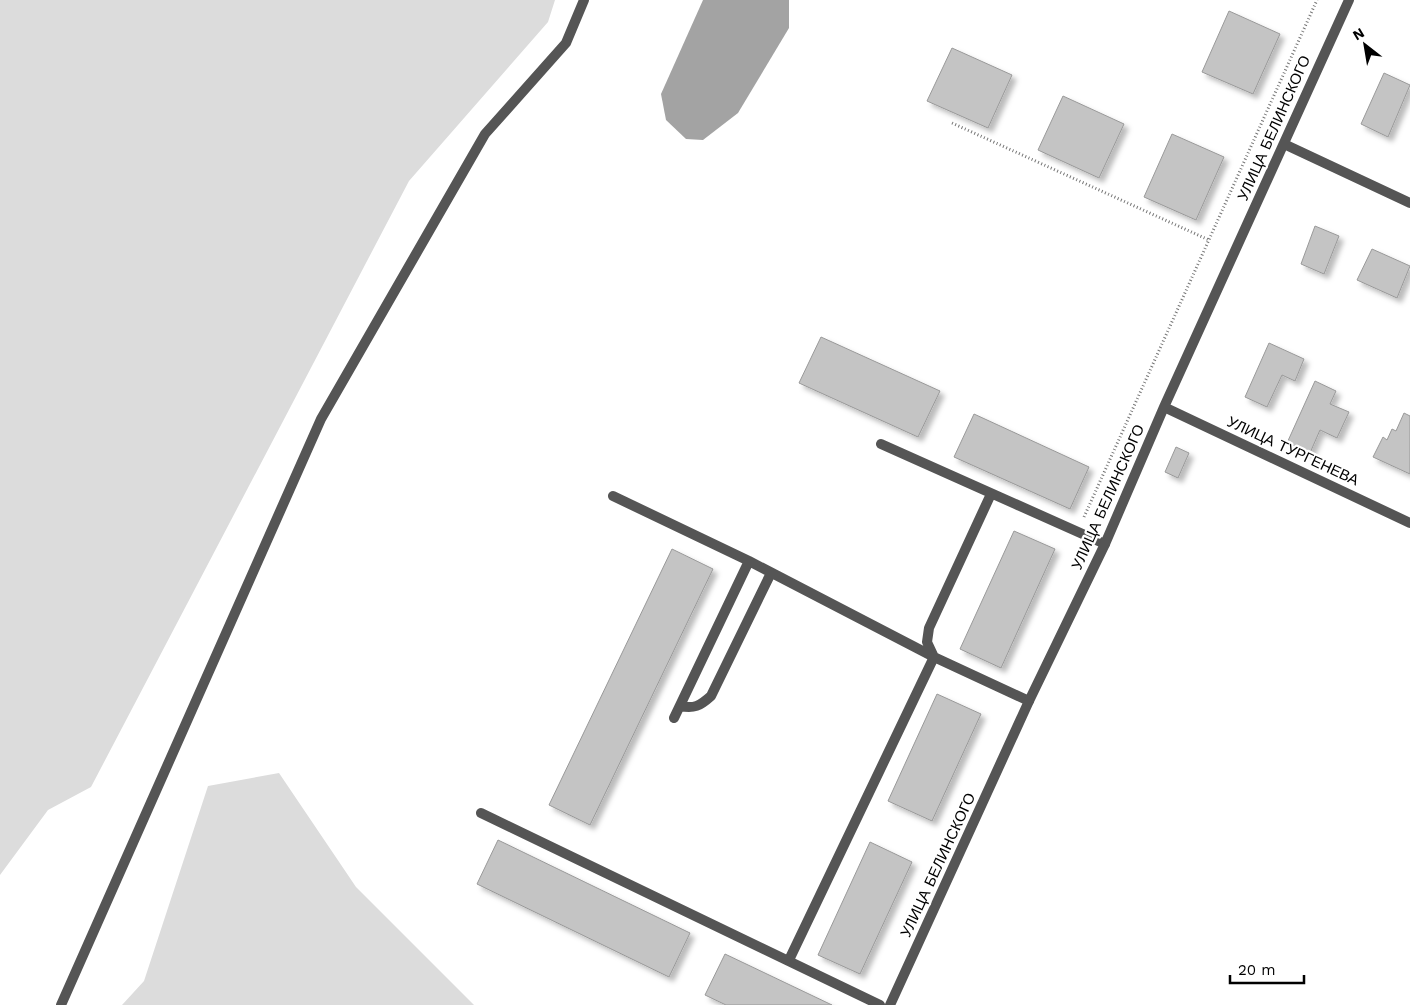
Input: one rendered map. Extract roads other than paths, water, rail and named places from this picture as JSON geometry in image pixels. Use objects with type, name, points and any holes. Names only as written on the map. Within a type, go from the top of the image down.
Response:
[{"type":"street","points":[[61,1005],[321,419],[485,134],[566,43],[584,0]]},
{"type":"street","name":"УЛИЦА БЕЛИНСКОГО","points":[[890,1005],[1029,701],[1105,544],[1164,407],[1349,0]]},
{"type":"street","points":[[1284,144],[1410,203]]},
{"type":"street","name":"УЛИЦА ТУРГЕНЕВА","points":[[1164,407],[1410,523]]},
{"type":"street","points":[[880,444],[1105,544]]},
{"type":"street","points":[[934,657],[927,642],[929,628],[991,494]]},
{"type":"street","points":[[613,496],[749,561],[934,657],[1029,701]]},
{"type":"street","points":[[674,718],[749,561]]},
{"type":"street","points":[[680,706],[692,708],[701,705],[711,696],[771,573]]},
{"type":"street","points":[[789,960],[934,657]]},
{"type":"street","points":[[481,813],[880,1005]]}]
